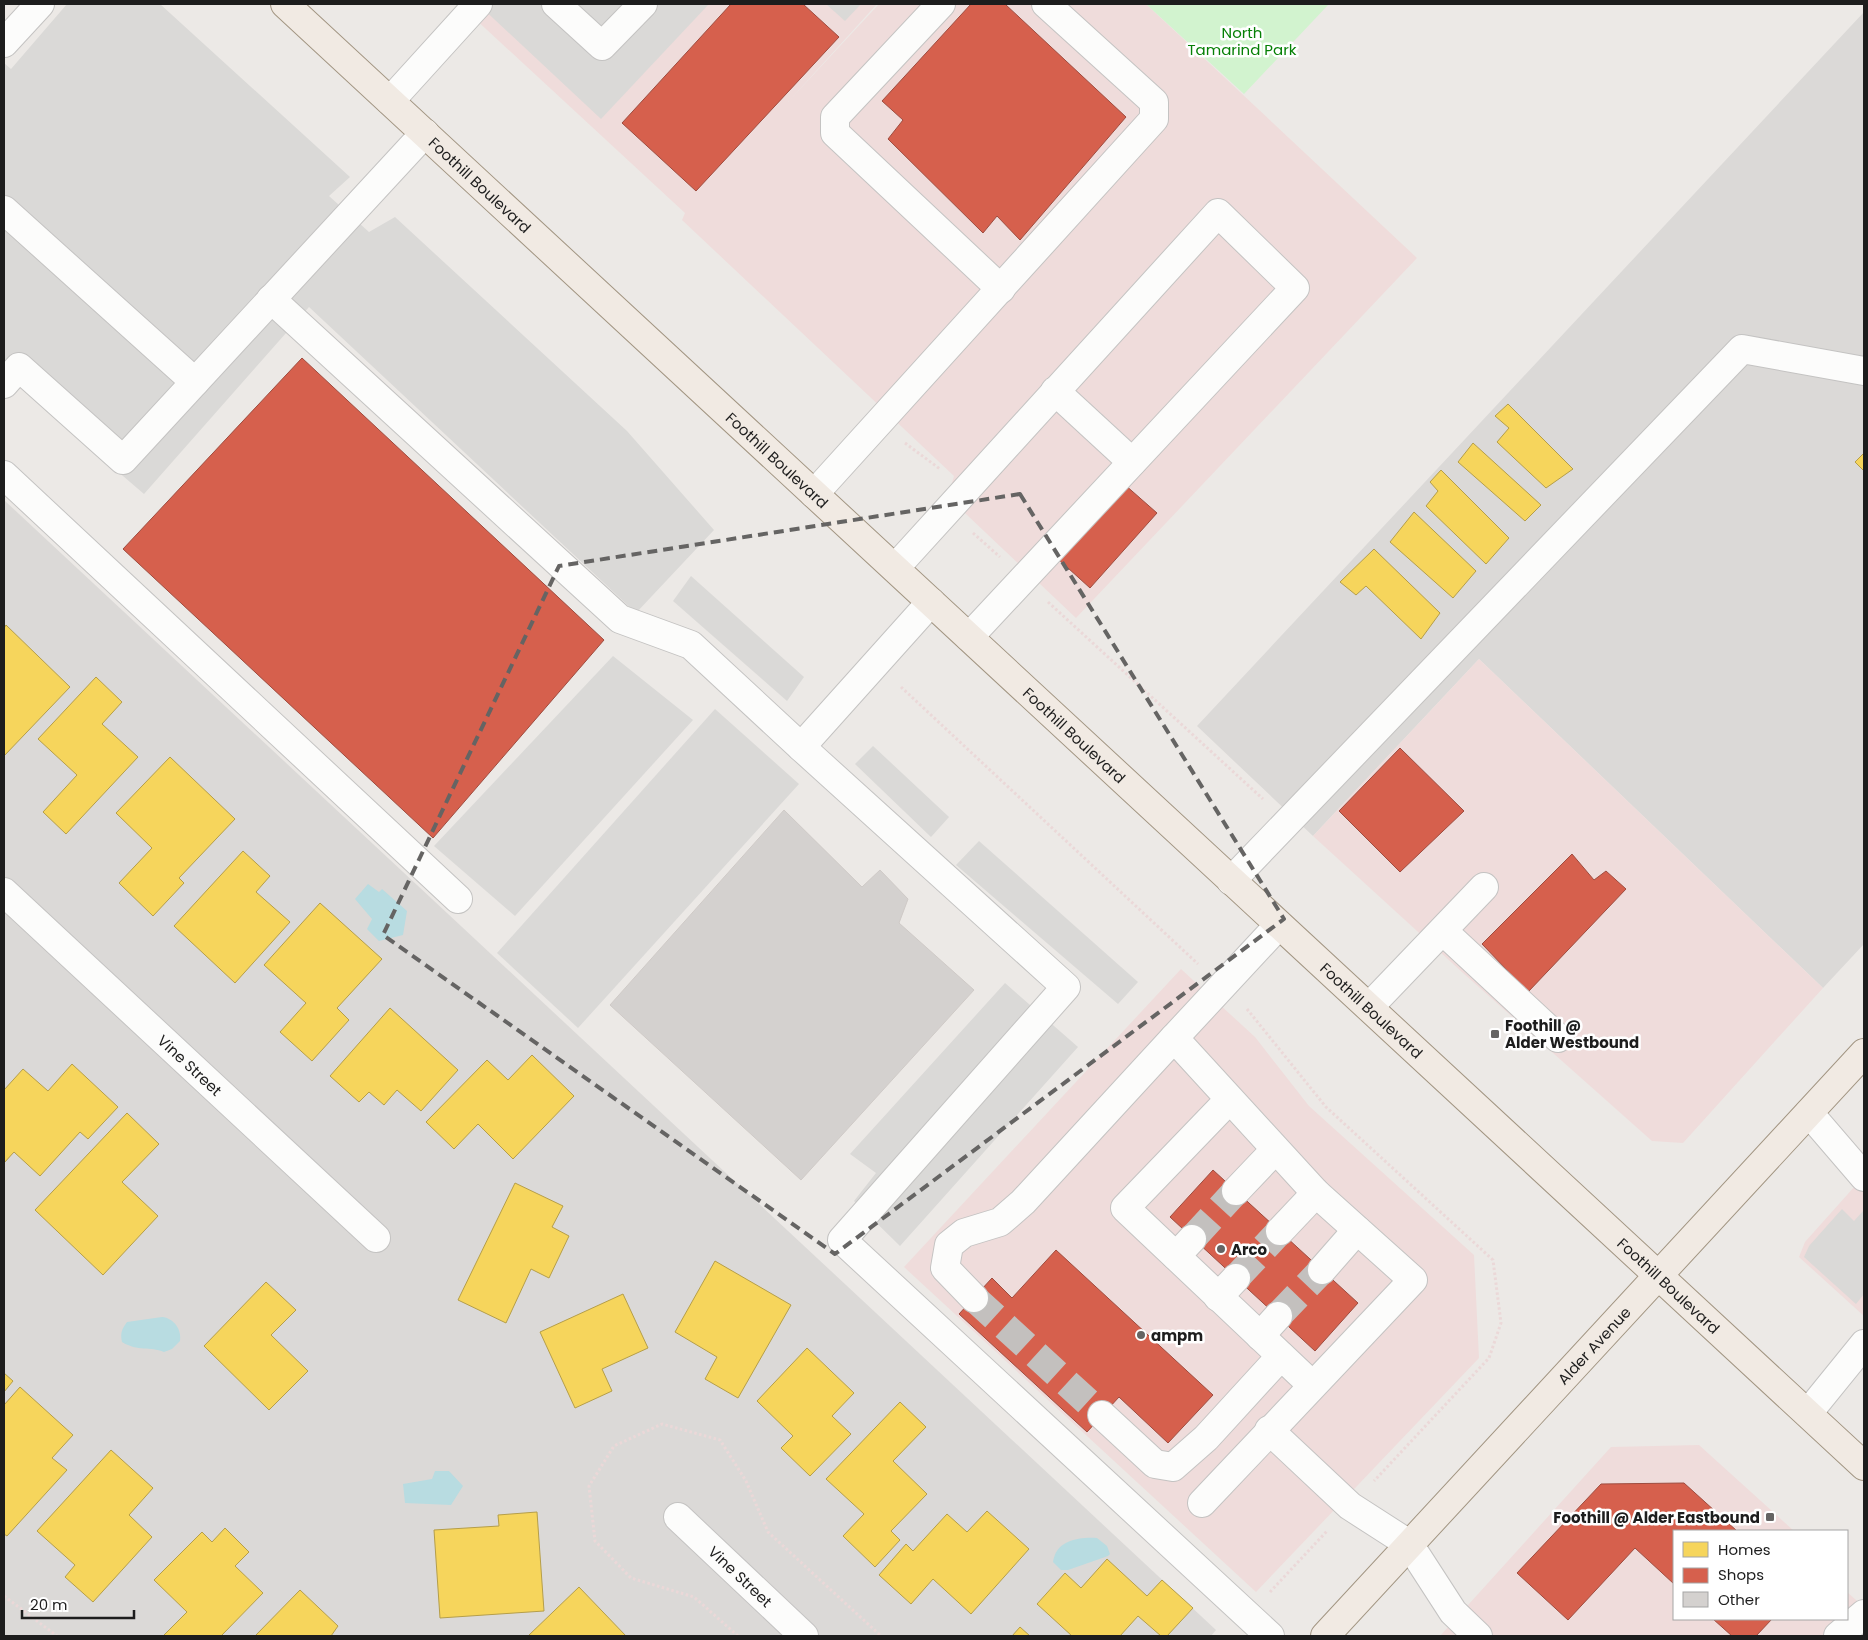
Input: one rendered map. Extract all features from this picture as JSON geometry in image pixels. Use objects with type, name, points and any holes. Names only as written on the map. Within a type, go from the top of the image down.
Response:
[{"type":"main road","name":"Foothill Boulevard","points":[[285,4],[1864,1466]]},
{"type":"main road","name":"Alder Avenue","points":[[1325,1636],[1864,1053]]},
{"type":"street","points":[[4,43],[40,4]]},
{"type":"street","points":[[390,101],[478,4]]},
{"type":"street","points":[[556,4],[602,46],[643,4]]},
{"type":"street","points":[[941,4],[834,117],[835,133],[1000,289]]},
{"type":"street","points":[[814,494],[1154,119],[1154,102],[1046,4]]},
{"type":"street","points":[[4,384],[19,367],[123,460],[425,133]]},
{"type":"street","points":[[4,210],[195,382]]},
{"type":"street","points":[[895,568],[1218,213],[1295,288],[969,637]]},
{"type":"street","points":[[271,299],[620,619],[691,645],[1066,987],[842,1240],[1270,1636]]},
{"type":"street","points":[[1231,881],[1742,349],[1864,371]]},
{"type":"street","points":[[1055,391],[1132,462]]},
{"type":"street","points":[[4,475],[458,899]]},
{"type":"street","points":[[801,747],[931,602]]},
{"type":"street","points":[[1369,1007],[1484,887]]},
{"type":"street","name":"Vine Street","points":[[4,892],[376,1238]]},
{"type":"street","points":[[974,1298],[945,1268],[949,1245],[964,1233],[1000,1222],[1023,1202],[1279,925]]},
{"type":"street","points":[[1443,930],[1558,1038]]},
{"type":"street","points":[[1174,1038],[1228,1100],[1316,1193],[1413,1280],[1269,1430],[1202,1503]]},
{"type":"street","points":[[1228,1100],[1125,1208],[1184,1247],[1269,1326],[1281,1356],[1312,1385]]},
{"type":"street","points":[[1809,1114],[1864,1178]]},
{"type":"street","points":[[1236,1191],[1275,1150]]},
{"type":"street","points":[[1280,1231],[1316,1193]]},
{"type":"street","points":[[1322,1270],[1356,1230]]},
{"type":"street","points":[[1808,1414],[1864,1344]]},
{"type":"street","points":[[1102,1415],[1155,1464],[1172,1467],[1206,1438],[1281,1356]]},
{"type":"street","points":[[1269,1430],[1350,1506],[1410,1544],[1453,1612],[1478,1636]]},
{"type":"street","name":"Vine Street","points":[[678,1517],[804,1636]]},
{"type":"street","points":[[1838,1636],[1864,1614]]},
{"type":"path","points":[[904,442],[948,476],[941,502],[948,509],[1288,823]]},
{"type":"path","points":[[4,1596],[58,1636]]},
{"type":"highlighted area","points":[[1020,494],[1284,919],[835,1254],[383,935],[559,566]]},
{"type":"shaded area","points":[[67,4],[160,4],[350,177],[329,196],[369,232],[395,217],[627,431],[714,530],[636,613],[309,307],[144,494],[4,374],[4,63],[11,69]]},
{"type":"shaded area","points":[[459,4],[877,4],[788,102],[879,4],[1146,4],[1417,258],[1076,618],[948,497],[954,476],[682,220],[685,213]]},
{"type":"shaded area","points":[[478,4],[709,4],[601,119]]},
{"type":"shaded area","points":[[826,4],[861,4],[845,21]]},
{"type":"shaded area","points":[[1864,12],[1864,944],[1823,988],[1479,659],[1313,836],[1197,726]]},
{"type":"shaded area","points":[[4,500],[1216,1630],[1211,1636],[4,1636]]},
{"type":"shaded area","points":[[691,576],[804,677],[787,701],[673,601]]},
{"type":"shaded area","points":[[613,656],[693,720],[515,916],[434,846]]},
{"type":"shaded area","points":[[1479,659],[1823,988],[1683,1143],[1652,1141],[1463,973],[1313,836]]},
{"type":"shaded area","points":[[715,709],[799,784],[578,1028],[497,953]]},
{"type":"shaded area","points":[[873,746],[949,817],[931,837],[855,764]]},
{"type":"shaded area","points":[[979,841],[1138,982],[1118,1004],[956,865]]},
{"type":"shaded area","points":[[1181,969],[1255,1037],[1309,1106],[1474,1255],[1479,1358],[1256,1592],[904,1267]]},
{"type":"shaded area","points":[[1005,983],[1078,1047],[900,1246],[854,1201],[876,1173],[850,1154]]},
{"type":"shaded area","points":[[1864,1176],[1864,1316],[1799,1257],[1805,1242]]},
{"type":"shaded area","points":[[1842,1209],[1854,1221],[1864,1210],[1864,1294],[1856,1304],[1804,1257],[1809,1246]]},
{"type":"shaded area","points":[[1699,1445],[1793,1530],[1673,1530],[1673,1620],[1848,1620],[1848,1593],[1864,1607],[1864,1636],[1440,1636],[1611,1447]]},
{"type":"green space","name":"North Tamarind Park","points":[[1146,4],[1329,4],[1244,94]]},
{"type":"water","points":[[368,884],[379,892],[382,889],[407,911],[403,935],[379,941],[367,929],[372,919],[355,899]]},
{"type":"water","points":[[162,1317],[173,1322],[180,1333],[180,1341],[172,1349],[164,1352],[133,1347],[122,1342],[122,1331],[127,1322]]},
{"type":"water","points":[[435,1471],[449,1471],[463,1486],[451,1505],[405,1503],[403,1484],[432,1479]]},
{"type":"water","points":[[1097,1538],[1107,1546],[1110,1554],[1108,1556],[1068,1570],[1061,1570],[1053,1562],[1055,1555],[1063,1544],[1076,1539]]},
{"type":"building: Homes","points":[[1508,404],[1573,469],[1546,488],[1497,442],[1509,428],[1495,416]]},
{"type":"building: Homes","points":[[1473,443],[1541,505],[1525,521],[1458,462]]},
{"type":"building: Homes","points":[[1864,453],[1864,471],[1855,462]]},
{"type":"building: Homes","points":[[1441,470],[1509,538],[1486,564],[1426,506],[1438,491],[1430,482]]},
{"type":"building: Homes","points":[[1414,512],[1476,571],[1453,598],[1390,542]]},
{"type":"building: Homes","points":[[1374,549],[1440,613],[1421,639],[1366,586],[1356,595],[1340,582]]},
{"type":"building: Homes","points":[[6,625],[70,687],[4,756],[4,628]]},
{"type":"building: Homes","points":[[96,677],[122,702],[102,724],[138,757],[66,834],[43,812],[77,775],[38,739]]},
{"type":"building: Homes","points":[[170,757],[235,819],[179,878],[184,883],[153,916],[119,883],[152,848],[116,813]]},
{"type":"building: Homes","points":[[243,851],[270,876],[256,892],[290,922],[235,983],[174,926]]},
{"type":"building: Homes","points":[[320,903],[382,959],[337,1008],[349,1020],[312,1061],[280,1032],[306,1003],[264,965]]},
{"type":"building: Homes","points":[[390,1008],[458,1070],[421,1111],[397,1090],[384,1105],[369,1092],[359,1102],[330,1076]]},
{"type":"building: Homes","points":[[532,1055],[574,1096],[513,1159],[478,1124],[454,1149],[426,1122],[487,1060],[508,1080]]},
{"type":"building: Homes","points":[[72,1064],[118,1107],[88,1139],[80,1132],[40,1176],[14,1152],[4,1163],[4,1090],[23,1069],[48,1091]]},
{"type":"building: Homes","points":[[127,1113],[159,1144],[122,1182],[158,1216],[103,1275],[35,1210]]},
{"type":"building: Homes","points":[[515,1183],[563,1206],[552,1227],[569,1236],[549,1278],[531,1269],[506,1323],[458,1300]]},
{"type":"building: Homes","points":[[715,1261],[791,1305],[738,1398],[705,1379],[717,1357],[675,1332]]},
{"type":"building: Homes","points":[[266,1282],[296,1310],[271,1335],[308,1371],[269,1410],[204,1346]]},
{"type":"building: Homes","points":[[623,1294],[648,1348],[602,1369],[612,1391],[575,1408],[540,1332]]},
{"type":"building: Homes","points":[[807,1348],[854,1393],[832,1416],[851,1434],[810,1476],[781,1448],[793,1436],[757,1401]]},
{"type":"building: Homes","points":[[4,1373],[13,1381],[4,1392]]},
{"type":"building: Homes","points":[[20,1387],[73,1435],[52,1458],[67,1470],[7,1536],[4,1534],[4,1405]]},
{"type":"building: Homes","points":[[900,1402],[926,1427],[893,1461],[927,1494],[891,1531],[900,1540],[875,1567],[843,1536],[864,1514],[826,1479]]},
{"type":"building: Homes","points":[[111,1450],[153,1488],[129,1515],[152,1537],[93,1602],[65,1577],[75,1565],[37,1531]]},
{"type":"building: Homes","points":[[987,1511],[1029,1549],[971,1614],[933,1579],[911,1604],[879,1575],[906,1544],[913,1551],[947,1514],[967,1532]]},
{"type":"building: Homes","points":[[537,1512],[544,1611],[440,1618],[434,1530],[499,1526],[498,1515]]},
{"type":"building: Homes","points":[[225,1528],[249,1552],[235,1566],[263,1593],[221,1636],[163,1636],[187,1612],[154,1580],[202,1532],[212,1542]]},
{"type":"building: Homes","points":[[1107,1559],[1147,1596],[1162,1580],[1193,1608],[1167,1636],[1161,1636],[1138,1616],[1120,1636],[1072,1636],[1037,1604],[1065,1573],[1081,1588]]},
{"type":"building: Homes","points":[[579,1587],[626,1636],[528,1636]]},
{"type":"building: Homes","points":[[300,1590],[338,1626],[331,1636],[255,1636]]},
{"type":"building: Homes","points":[[1020,1627],[1030,1636],[1012,1636]]},
{"type":"building: Shops","points":[[731,4],[803,4],[839,37],[696,191],[622,123]]},
{"type":"building: Shops","points":[[971,4],[1005,4],[1126,117],[1020,240],[997,216],[983,233],[888,139],[903,120],[882,101]]},
{"type":"building: Shops","points":[[302,358],[604,640],[433,838],[123,549]]},
{"type":"building: Shops","points":[[1124,484],[1157,513],[1090,588],[1057,558]]},
{"type":"building: Shops","points":[[1400,748],[1464,811],[1400,872],[1339,811]]},
{"type":"building: Shops","points":[[1572,854],[1594,880],[1606,871],[1626,889],[1528,992],[1482,944]]},
{"type":"building: Shops","points":[[1213,1170],[1358,1303],[1315,1351],[1170,1217]]},
{"type":"building: Shops","points":[[1056,1250],[1213,1395],[1168,1443],[1119,1397],[1087,1432],[959,1314],[992,1278],[1012,1298]]},
{"type":"building: Shops","points":[[1684,1483],[1736,1530],[1673,1530],[1673,1583],[1635,1548],[1568,1620],[1517,1573],[1601,1484]]},
{"type":"building: Shops","points":[[1714,1620],[1771,1620],[1756,1636],[1732,1636]]},
{"type":"building: Other","points":[[784,810],[862,887],[880,870],[908,899],[899,923],[974,990],[801,1180],[610,1005]]},
{"type":"tunnel","points":[[1192,1239],[1236,1191]]},
{"type":"tunnel","points":[[1236,1278],[1280,1231]]},
{"type":"tunnel","points":[[1278,1316],[1322,1270]]},
{"type":"tunnel","points":[[974,1298],[1102,1415]]},
{"type":"place","name":"Foothill @ Alder Westbound","points":[[1495,1034]]},
{"type":"place","name":"Arco","points":[[1221,1249]]},
{"type":"place","name":"ampm","points":[[1141,1335]]},
{"type":"place","name":"Foothill @ Alder Eastbound","points":[[1770,1517]]}]
